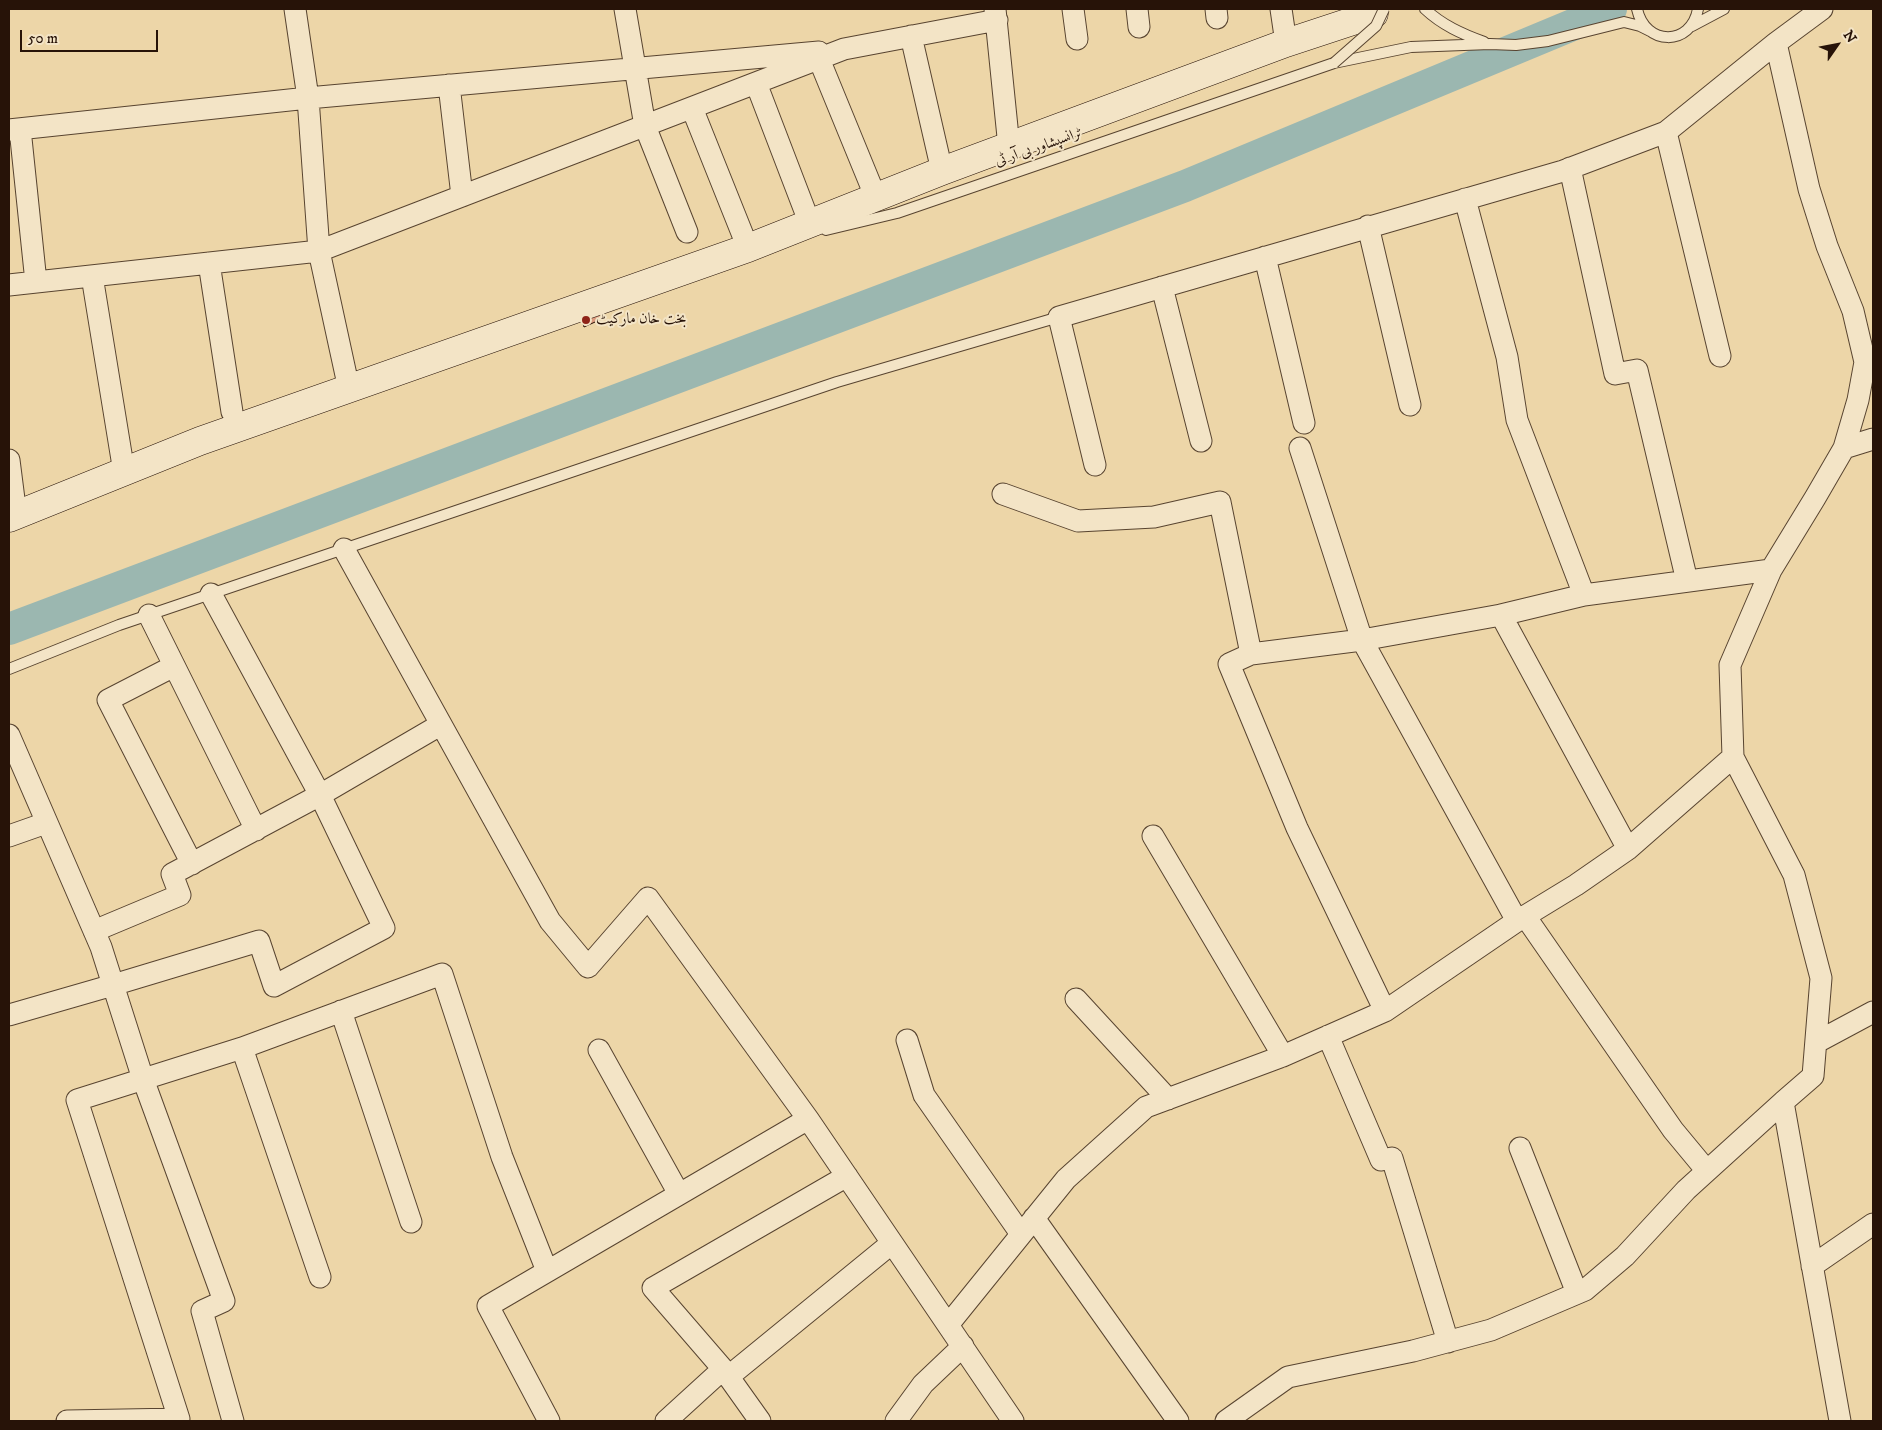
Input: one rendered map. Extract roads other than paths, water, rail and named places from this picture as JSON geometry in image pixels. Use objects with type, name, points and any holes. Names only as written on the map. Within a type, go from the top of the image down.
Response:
[{"type":"street","points":[[295,9],[308,98],[319,252],[349,389]]},
{"type":"street","points":[[625,9],[645,126],[687,232]]},
{"type":"street","points":[[1073,9],[1077,39]]},
{"type":"street","points":[[1281,9],[1286,43]]},
{"type":"street","points":[[1095,465],[1059,316],[1162,288],[1265,256],[1570,168],[1666,132],[1776,43],[1822,9]]},
{"type":"street","points":[[9,460],[12,517],[200,441],[748,248],[1009,146],[1380,10]]},
{"type":"street","points":[[36,282],[14,129],[308,98],[844,49],[911,36],[996,14],[1009,146]]},
{"type":"street","points":[[911,36],[942,172]]},
{"type":"street","points":[[1234,1419],[1288,1377],[1413,1351],[1491,1330],[1584,1290],[1625,1256],[1686,1190],[1814,1076],[1821,978],[1794,875],[1733,757],[1730,665],[1770,570],[1844,448],[1869,361],[1853,311],[1827,246],[1809,189],[1776,43]]},
{"type":"street","points":[[9,285],[319,252],[844,49]]},
{"type":"street","points":[[819,59],[876,198]]},
{"type":"street","points":[[756,84],[810,224]]},
{"type":"street","points":[[449,85],[462,196]]},
{"type":"street","points":[[692,108],[748,248]]},
{"type":"street","points":[[1666,132],[1720,356]]},
{"type":"street","points":[[1570,168],[1615,374],[1638,370],[1686,581]]},
{"type":"street","points":[[1465,199],[1507,357],[1517,420],[1584,595]]},
{"type":"street","points":[[1368,226],[1410,405]]},
{"type":"street","points":[[1265,256],[1304,423]]},
{"type":"street","points":[[209,263],[232,412]]},
{"type":"street","points":[[92,276],[124,472]]},
{"type":"street","points":[[1162,288],[1201,442]]},
{"type":"street","points":[[1844,448],[1873,439]]},
{"type":"street","points":[[1300,448],[1362,640],[1521,918],[1673,1130],[1707,1171]]},
{"type":"street","points":[[1003,494],[1078,521],[1154,517],[1220,502],[1252,654]]},
{"type":"street","points":[[344,549],[550,921],[588,967],[648,898],[808,1119],[1013,1421]]},
{"type":"street","points":[[1385,1011],[1297,828],[1229,664],[1252,654],[1362,640],[1501,616],[1584,595],[1770,570]]},
{"type":"street","points":[[9,1014],[114,985],[259,941],[274,986],[384,928],[320,795],[211,594]]},
{"type":"street","points":[[149,616],[256,830]]},
{"type":"street","points":[[1501,616],[1628,849]]},
{"type":"street","points":[[174,666],[108,700],[192,864]]},
{"type":"street","points":[[94,931],[180,895],[172,874],[320,795],[440,725]]},
{"type":"street","points":[[9,735],[94,931],[114,985],[143,1079],[224,1301],[202,1311],[233,1421]]},
{"type":"street","points":[[948,1324],[1066,1179],[1146,1107],[1283,1056],[1385,1011],[1521,918],[1576,885],[1628,849],[1733,757]]},
{"type":"street","points":[[9,836],[46,823]]},
{"type":"street","points":[[1153,836],[1283,1056]]},
{"type":"street","points":[[67,1421],[179,1419],[77,1100],[242,1048],[442,974],[502,1156],[547,1272]]},
{"type":"street","points":[[1076,999],[1168,1099]]},
{"type":"street","points":[[341,1011],[410,1222]]},
{"type":"street","points":[[1817,1042],[1873,1012]]},
{"type":"street","points":[[1328,1036],[1380,1160],[1392,1158],[1448,1342]]},
{"type":"street","points":[[907,1040],[924,1095],[1021,1234]]},
{"type":"street","points":[[242,1048],[320,1277]]},
{"type":"street","points":[[599,1050],[679,1194]]},
{"type":"street","points":[[1783,1102],[1840,1421]]},
{"type":"street","points":[[549,1421],[488,1306],[808,1119]]},
{"type":"street","points":[[1520,1148],[1577,1293]]},
{"type":"street","points":[[760,1421],[726,1373],[653,1288],[847,1176]]},
{"type":"street","points":[[1034,1218],[1178,1421]]},
{"type":"street","points":[[1812,1266],[1873,1224]]},
{"type":"street","points":[[666,1421],[892,1243]]},
{"type":"street","points":[[896,1421],[923,1384],[962,1346]]},
{"type":"lane","name":"ٹرانسپشاور بی آر ٹی","points":[[1425,9],[1438,21],[1464,35],[1490,44]]},
{"type":"lane","points":[[1612,24],[1623,19],[1635,9],[1639,19],[1650,31]]},
{"type":"lane","points":[[1612,24],[1632,23],[1664,37],[1674,37],[1684,33],[1689,28],[1696,17],[1698,9]]},
{"type":"lane","points":[[1689,28],[1724,9]]},
{"type":"lane","name":"ٹرانسپشاور بی آر ٹی","points":[[1334,63],[1376,26],[1380,10]]},
{"type":"lane","name":"ٹرانسپشاور بی آر ٹی","points":[[748,248],[897,213],[1334,63],[1411,47],[1516,45],[1548,41],[1612,24]]},
{"type":"lane","points":[[9,669],[120,625],[837,382],[1059,316]]},
{"type":"waterway","points":[[9,629],[1185,186],[1611,9]]},
{"type":"place","name":"بخت خان مارکیٹ","points":[[586,320]]}]
